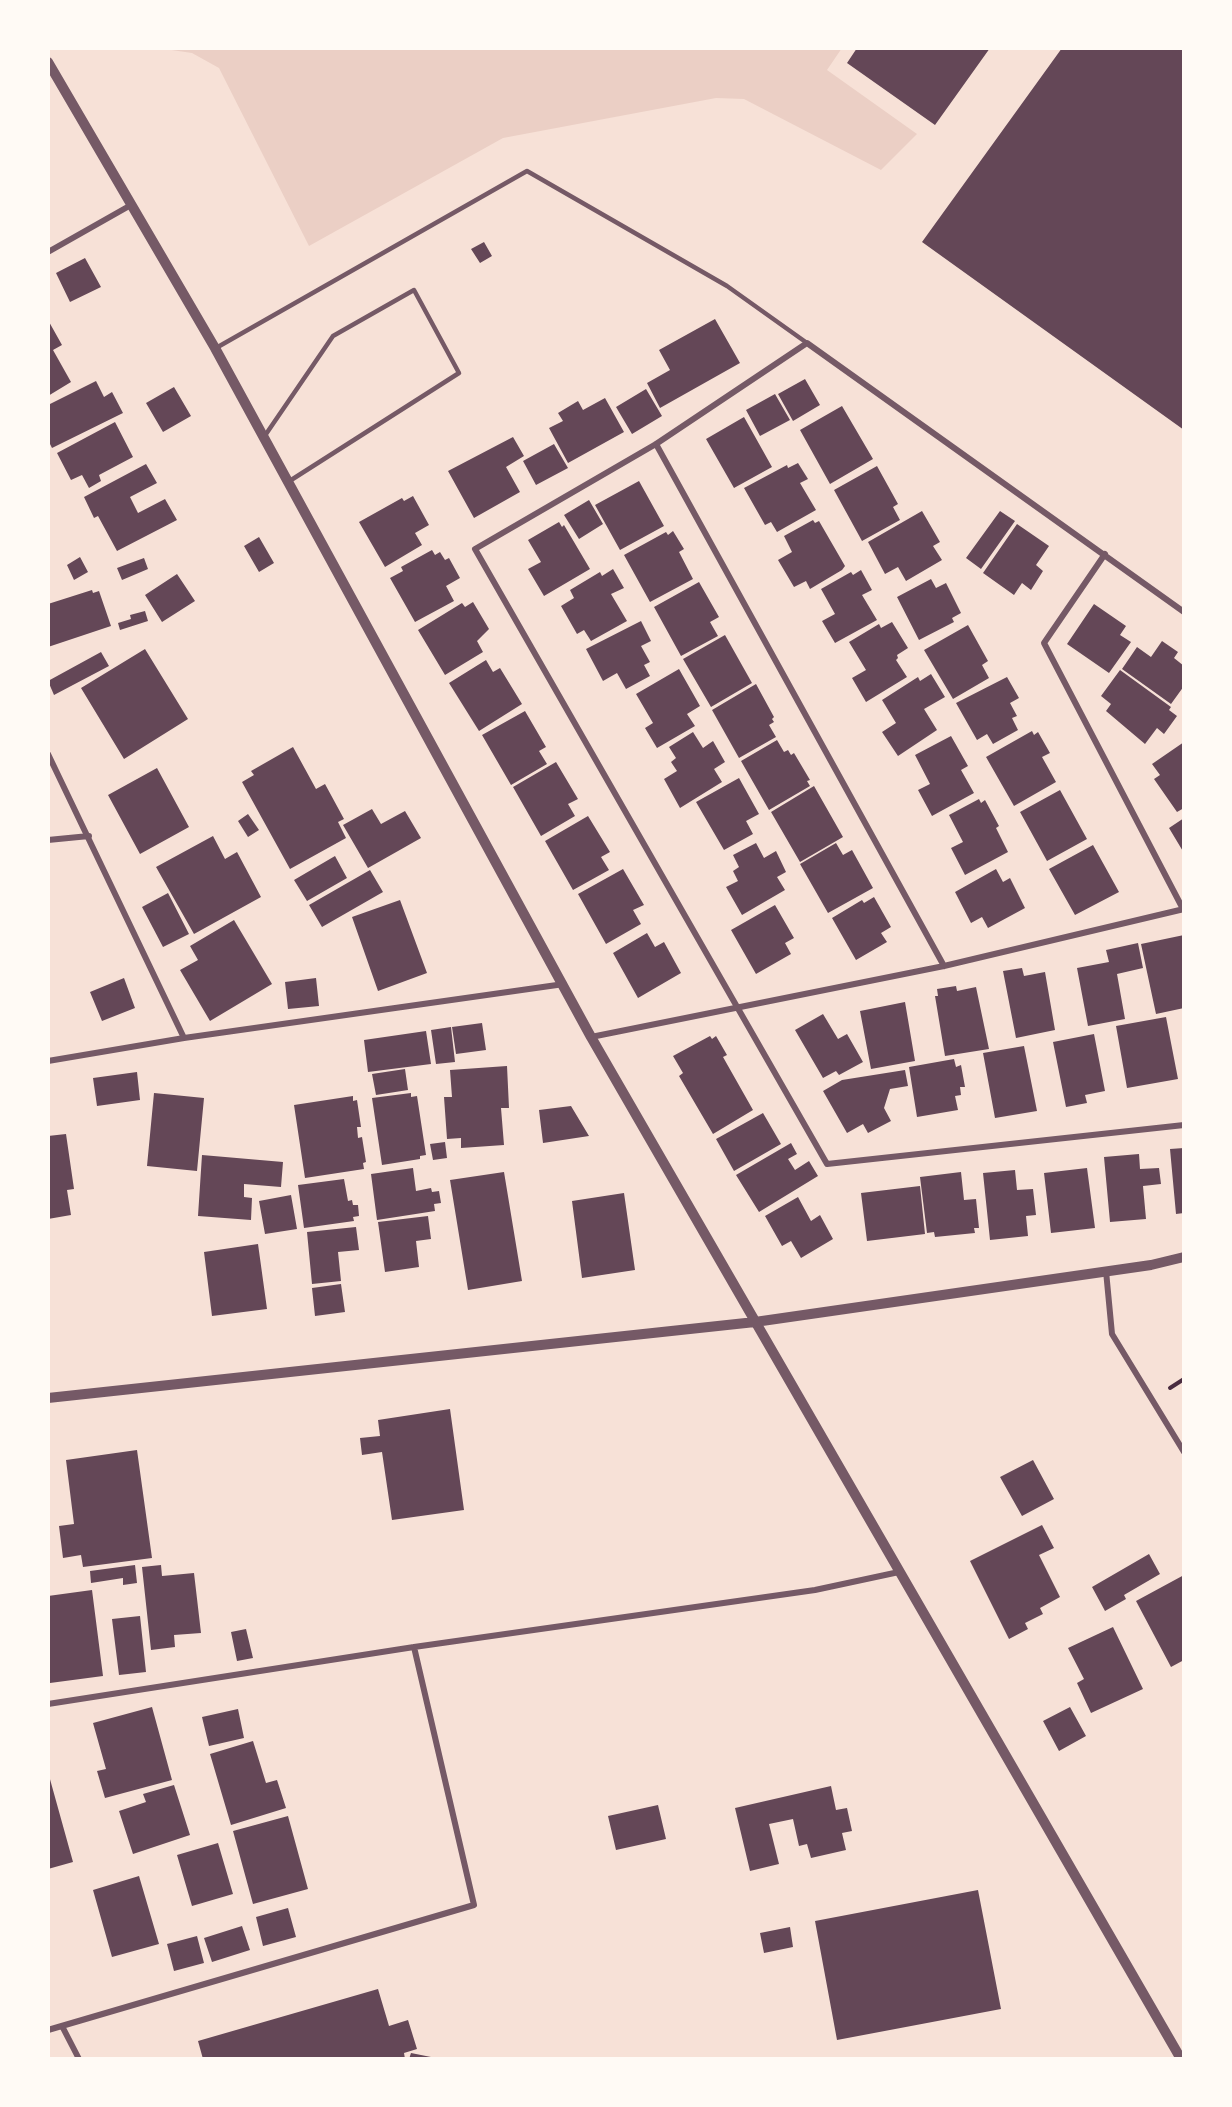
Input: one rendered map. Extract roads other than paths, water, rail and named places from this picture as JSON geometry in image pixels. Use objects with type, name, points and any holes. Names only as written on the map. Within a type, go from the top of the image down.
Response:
[{"type":"street","points":[[48,62],[264,437],[591,1037],[1181,2059]]},
{"type":"street","points":[[48,252],[131,205]]},
{"type":"street","points":[[1184,612],[1106,554],[807,343],[656,444],[475,549],[827,1164],[1184,1125]]},
{"type":"street","points":[[656,444],[944,966]]},
{"type":"street","points":[[591,1037],[944,966],[1183,909],[1044,643],[1106,554]]},
{"type":"street","points":[[48,754],[184,1038]]},
{"type":"street","points":[[48,840],[89,836]]},
{"type":"street","points":[[48,1061],[184,1038],[564,984]]},
{"type":"street","points":[[48,1398],[755,1322],[1151,1265],[1184,1257]]},
{"type":"street","points":[[1106,1270],[1112,1334],[1184,1452]]},
{"type":"street","points":[[48,1704],[414,1647],[814,1590],[899,1572]]},
{"type":"street","points":[[48,2030],[474,1905],[414,1647]]},
{"type":"street","points":[[62,2026],[79,2059]]},
{"type":"lane","points":[[214,348],[526,171],[727,286],[807,343]]},
{"type":"lane","points":[[264,437],[333,336],[414,290],[459,373],[288,482]]}]
